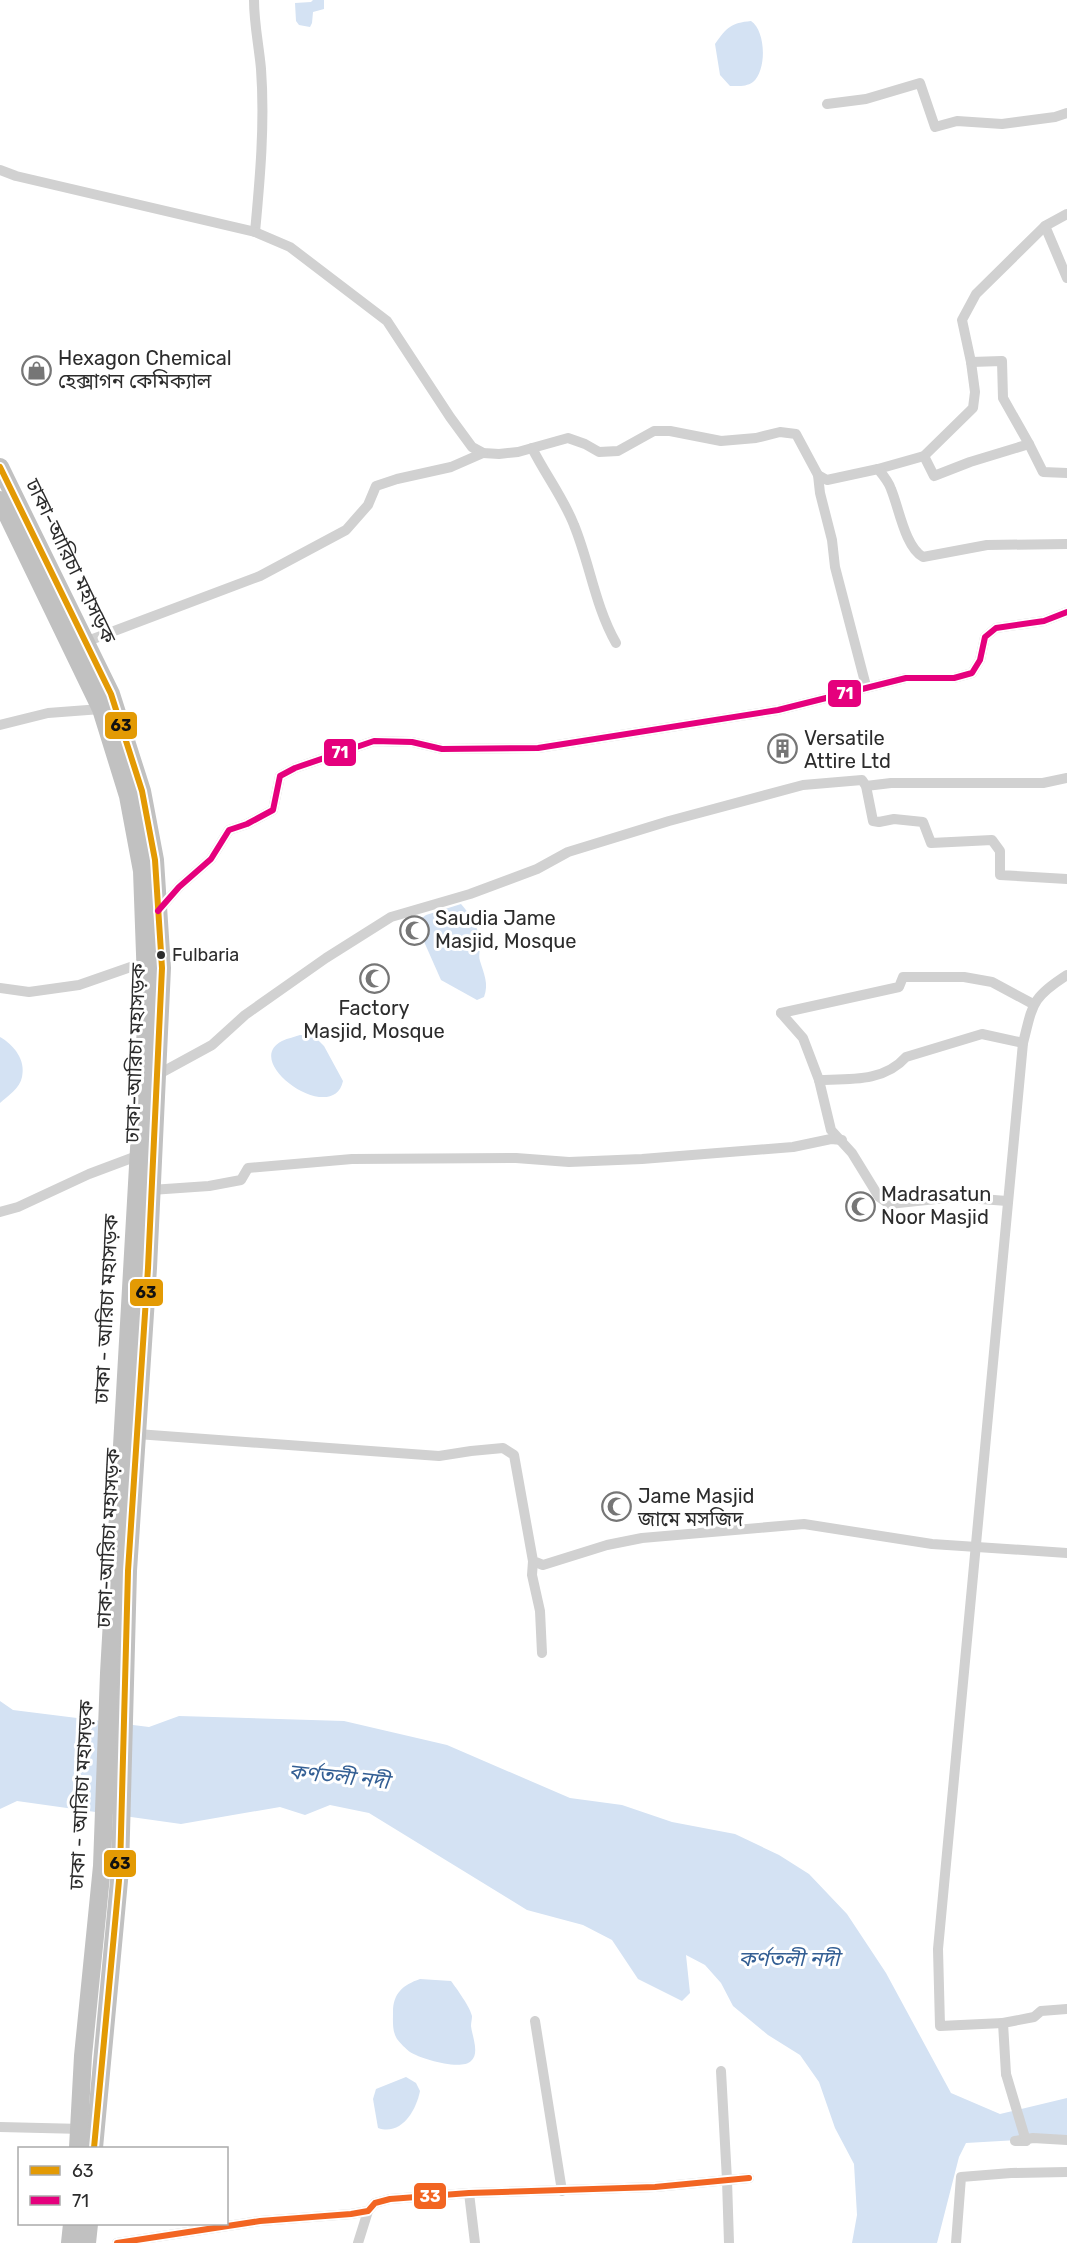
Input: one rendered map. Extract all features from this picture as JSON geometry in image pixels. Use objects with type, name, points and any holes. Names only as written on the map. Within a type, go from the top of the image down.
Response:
[{"type":"highway","name":"ঢাকা-আরিচা মহাসড়ক","points":[[0,467],[111,694],[142,790],[155,860],[162,968],[157,1075],[128,1572],[116,1673]]},
{"type":"highway","name":"ঢাকা - আরিচা মহাসড়ক","points":[[0,500],[101,709],[128,796],[140,861],[147,1009],[137,1155],[116,1673],[102,1866],[83,2056],[88,2129],[94,2147]]},
{"type":"highway","name":"ঢাকা - আরিচা মহাসড়ক","points":[[79,2147],[88,2129],[120,1870],[116,1673]]},
{"type":"highway","points":[[70,2243],[72,2225]]},
{"type":"highway","points":[[87,2243],[89,2225]]},
{"type":"street","points":[[254,0],[261,70],[260,174],[255,232]]},
{"type":"street","points":[[827,104],[866,99],[920,83],[935,127],[957,121],[1002,124],[1055,117],[1067,113]]},
{"type":"street","points":[[0,170],[16,176],[255,232],[290,247],[387,321],[455,425],[472,447],[483,453],[499,454],[568,438],[599,452],[618,451],[654,431],[670,431],[721,441],[756,438],[780,432],[796,434],[818,475],[820,493],[832,540],[835,567],[866,686]]},
{"type":"street","points":[[818,475],[827,480],[924,456],[973,408],[975,392],[962,320],[975,294],[1045,226],[1067,214]]},
{"type":"street","points":[[1045,226],[1067,278]]},
{"type":"street","points":[[971,362],[1002,361],[1003,398],[1042,472],[1067,473]]},
{"type":"street","points":[[924,456],[934,476],[1029,444]]},
{"type":"street","points":[[532,448],[573,523],[589,566],[604,621],[616,643]]},
{"type":"street","points":[[85,642],[260,576],[346,530],[368,505],[376,486],[451,466],[483,453]]},
{"type":"street","points":[[878,469],[891,486],[907,536],[917,554],[923,557],[987,545],[1067,544]]},
{"type":"street","points":[[158,911],[211,859],[229,830],[247,824],[273,810],[280,776],[295,768],[374,741],[412,742],[442,749],[538,748],[778,710],[866,686],[906,678],[954,678],[972,673],[980,660],[985,637],[996,628],[1044,621],[1067,612]]},
{"type":"street","points":[[0,725],[48,713],[101,709]]},
{"type":"street","points":[[866,786],[891,783],[1043,783],[1067,778]]},
{"type":"street","points":[[157,1075],[212,1045],[245,1015],[326,958],[391,917],[470,894],[537,869],[568,852],[669,821],[803,785],[862,780],[866,786],[873,821],[894,819],[923,822],[932,843],[992,840],[1000,851],[1000,875],[1067,879]]},
{"type":"street","points":[[0,988],[29,992],[80,985],[145,962]]},
{"type":"street","points":[[1067,975],[1046,989],[1033,1004],[1023,1043],[938,1949],[940,2026],[1003,2023],[1034,2017],[1041,2011],[1067,2009]]},
{"type":"street","points":[[1007,1201],[955,1197],[889,1204],[879,1197],[842,1140],[831,1130],[819,1080],[803,1038],[781,1013],[900,987],[903,977],[964,977],[992,982],[1033,1004]]},
{"type":"street","points":[[819,1080],[882,1075],[898,1067],[906,1057],[982,1034],[1023,1043]]},
{"type":"street","points":[[151,1190],[209,1186],[241,1180],[248,1168],[352,1159],[516,1158],[569,1162],[793,1147],[831,1139],[842,1140]]},
{"type":"street","points":[[0,1212],[18,1207],[89,1174],[137,1155]]},
{"type":"street","points":[[137,1434],[439,1456],[471,1450],[503,1448],[514,1455],[533,1561],[532,1575],[540,1611],[542,1653]]},
{"type":"street","points":[[533,1561],[543,1565],[608,1545],[642,1538],[804,1524],[932,1544],[1067,1553]]},
{"type":"street","points":[[535,2021],[562,2191]]},
{"type":"street","points":[[1003,2023],[1006,2074],[1026,2141],[1015,2141],[1033,2138],[1067,2140]]},
{"type":"street","points":[[721,2071],[729,2243]]},
{"type":"street","points":[[0,2127],[88,2129]]},
{"type":"street","points":[[956,2243],[961,2177],[1067,2172]]},
{"type":"street","points":[[358,2243],[368,2211],[375,2203],[390,2199],[469,2193],[655,2187],[749,2178]]},
{"type":"street","points":[[469,2193],[475,2243]]},
{"type":"street","points":[[117,2243],[260,2221],[368,2211]]},
{"type":"water","points":[[324,0],[324,9],[313,12],[310,27],[299,25],[296,21],[295,3]]},
{"type":"water","points":[[751,21],[760,33],[762,42],[761,69],[750,84],[730,86],[720,75],[715,44],[730,27]]},
{"type":"water","points":[[461,904],[473,921],[479,937],[479,958],[486,988],[484,997],[477,1000],[441,980],[418,928],[418,921],[426,915]]},
{"type":"water","points":[[300,1035],[314,1036],[324,1046],[343,1081],[336,1093],[323,1097],[308,1094],[293,1086],[280,1075],[272,1063],[272,1051],[282,1041]]},
{"type":"water","points":[[0,1037],[18,1054],[23,1071],[19,1085],[0,1103]]},
{"type":"water","name":"কর্ণতলী নদী","points":[[0,1701],[13,1710],[149,1727],[179,1716],[344,1721],[447,1745],[570,1798],[622,1805],[672,1822],[735,1834],[779,1855],[809,1874],[847,1914],[886,1973],[951,2093],[1000,2114],[1067,2098],[1067,2137],[966,2143],[959,2157],[937,2243],[852,2243],[857,2215],[854,2164],[835,2128],[819,2082],[800,2055],[768,2035],[733,2006],[721,1983],[705,1965],[686,1955],[690,1993],[682,2001],[638,1979],[612,1940],[583,1925],[527,1910],[369,1813],[330,1805],[305,1815],[280,1807],[181,1824],[17,1801],[0,1809]]},
{"type":"water","points":[[420,1979],[451,1981],[469,2008],[472,2016],[475,2054],[474,2058],[466,2064],[431,2061],[410,2052],[397,2039],[393,2026],[393,2005],[397,1995],[404,1987]]},
{"type":"water","points":[[406,2077],[416,2083],[420,2091],[411,2114],[394,2128],[386,2130],[378,2128],[373,2099],[376,2089]]},
{"type":"transit line","name":"63","points":[[0,467],[111,694],[142,791],[155,860],[162,968],[148,1268],[128,1571],[120,1870],[94,2147]]},
{"type":"transit line","name":"71","points":[[158,911],[179,887],[211,859],[229,830],[247,824],[273,810],[280,776],[295,768],[374,741],[412,742],[442,749],[538,748],[778,710],[906,678],[954,678],[972,673],[980,660],[985,637],[996,628],[1044,621],[1067,612]]},
{"type":"transit line","name":"33","points":[[117,2243],[260,2221],[351,2214],[368,2211],[375,2203],[390,2199],[469,2193],[655,2187],[749,2178]]},
{"type":"place","name":"Hexagon Chemical হেক্সাগন কেমিক্যাল","points":[[37,370]]},
{"type":"place","name":"Versatile Attire Ltd","points":[[783,749]]},
{"type":"place","name":"Saudia Jame Masjid, Mosque","points":[[414,930]]},
{"type":"place","name":"Fulbaria","points":[[161,955]]},
{"type":"place","name":"Factory Masjid, Mosque","points":[[374,978]]},
{"type":"place","name":"Madrasatun Noor Masjid","points":[[860,1206]]},
{"type":"place","name":"Jame Masjid জামে মসজিদ","points":[[617,1507]]}]
